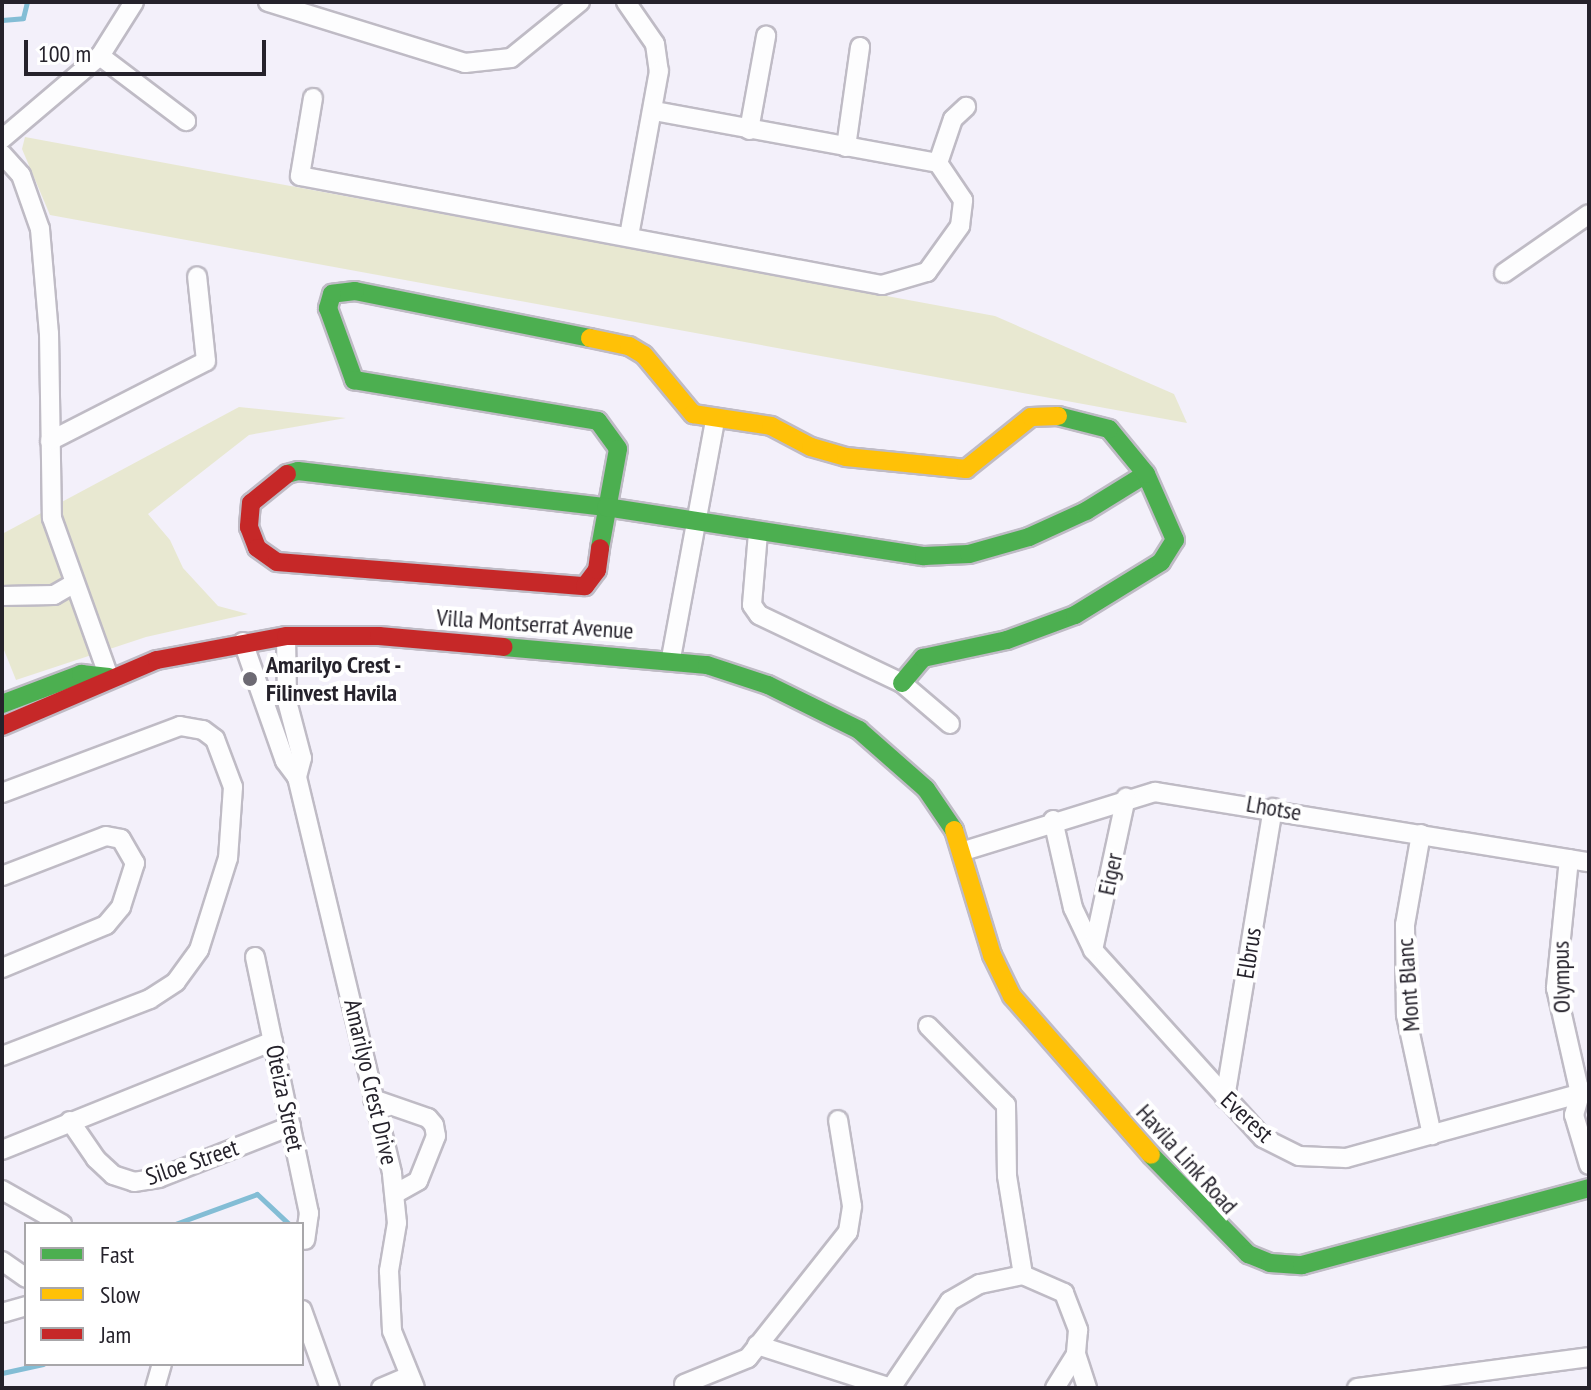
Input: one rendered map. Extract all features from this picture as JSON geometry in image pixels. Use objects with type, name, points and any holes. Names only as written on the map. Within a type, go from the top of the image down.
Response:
[{"type":"street","points":[[2,139],[100,56],[134,2]]},
{"type":"street","points":[[268,2],[465,63],[511,58],[580,2]]},
{"type":"street","points":[[626,2],[655,44],[659,71],[629,236]]},
{"type":"street","points":[[749,130],[766,36]]},
{"type":"street","points":[[846,147],[860,47]]},
{"type":"street","points":[[100,56],[186,121]]},
{"type":"street","points":[[313,98],[300,176],[882,285],[904,283],[927,272],[960,226],[963,200],[938,163],[654,111]]},
{"type":"street","points":[[938,163],[953,119],[966,107]]},
{"type":"street","points":[[2,154],[21,175],[40,229],[49,333],[52,518],[73,584],[109,677]]},
{"type":"street","points":[[1504,273],[1589,214]]},
{"type":"street","points":[[50,441],[206,361],[197,276]]},
{"type":"street","points":[[902,683],[923,658],[1007,640],[1075,615],[1161,562],[1175,540],[1146,474],[1109,429],[1060,416],[1031,417],[966,469],[846,457],[811,447],[771,426],[715,420],[693,414],[644,355],[629,346],[355,291],[332,294],[328,308],[345,366],[354,380],[598,421],[618,449],[606,507],[597,570],[585,586],[277,562],[257,548],[249,527],[251,503],[281,476],[298,471],[606,507],[758,533],[924,556],[969,554],[1029,537],[1086,511],[1146,474]]},
{"type":"street","points":[[671,658],[715,420]]},
{"type":"street","points":[[758,533],[752,605],[759,615],[902,683],[950,724]]},
{"type":"street","points":[[2,596],[54,595],[73,584]]},
{"type":"street","name":"Villa Montserrat Avenue","points":[[2,726],[89,692],[109,677],[196,649],[286,636],[379,636],[671,658],[768,685],[859,730],[926,789]]},
{"type":"street","name":"Amarilyo Crest Drive","points":[[286,636],[287,701],[302,758],[297,777]]},
{"type":"street","name":"Amarilyo Crest Drive","points":[[243,642],[285,761],[297,777],[396,1193],[389,1298],[392,1331],[412,1382]]},
{"type":"street","name":"Villa Montserrat Avenue","points":[[2,704],[81,674],[109,677]]},
{"type":"street","points":[[2,793],[180,726],[203,730],[215,739],[233,787],[228,858],[199,950],[176,982],[150,999],[2,1056]]},
{"type":"street","name":"Havila Link Road","points":[[926,789],[947,814],[964,851],[992,955],[1012,996],[1190,1200],[1248,1254],[1270,1263],[1302,1265],[1589,1188]]},
{"type":"street","name":"Lhotse","points":[[964,851],[1126,798],[1181,793],[1589,862]]},
{"type":"street","name":"Eiger","points":[[1093,950],[1126,798]]},
{"type":"street","name":"Elbrus","points":[[1225,1098],[1273,808]]},
{"type":"street","name":"Everest","points":[[1053,820],[1073,908],[1093,950],[1263,1138],[1299,1156],[1346,1158],[1586,1096]]},
{"type":"street","name":"Mont Blanc","points":[[1421,834],[1405,925],[1405,990],[1432,1135]]},
{"type":"street","points":[[2,876],[106,836],[121,839],[135,863],[121,907],[106,925],[2,968]]},
{"type":"street","name":"Olympus","points":[[1569,859],[1556,988],[1586,1096],[1574,1115],[1589,1165]]},
{"type":"street","name":"Oteiza Street","points":[[255,957],[309,1213],[305,1240]]},
{"type":"street","points":[[928,1026],[1006,1105],[1007,1176],[1023,1275]]},
{"type":"street","points":[[2,1150],[273,1041]]},
{"type":"street","points":[[373,1099],[428,1118],[434,1125],[436,1136],[418,1181],[396,1193]]},
{"type":"street","points":[[684,1384],[733,1367],[757,1345],[848,1232],[852,1206],[838,1120]]},
{"type":"street","name":"Siloe Street","points":[[70,1121],[96,1159],[113,1175],[134,1182],[159,1178],[291,1126]]},
{"type":"street","points":[[2,1190],[58,1222]]},
{"type":"street","points":[[2,1261],[24,1277]]},
{"type":"street","points":[[757,1345],[891,1388],[950,1301],[980,1284],[1023,1275],[1064,1293],[1078,1330],[1076,1354],[1087,1388]]},
{"type":"street","points":[[2,1313],[24,1307]]},
{"type":"street","points":[[304,1316],[330,1388]]},
{"type":"street","points":[[1055,1388],[1076,1354]]},
{"type":"street","points":[[1357,1388],[1589,1357]]},
{"type":"street","points":[[155,1388],[161,1366]]},
{"type":"street","points":[[381,1388],[412,1382]]},
{"type":"green space","points":[[25,137],[995,316],[1174,394],[1187,423],[50,215],[22,149]]},
{"type":"green space","points":[[239,407],[346,418],[249,435],[148,514],[170,540],[183,568],[218,606],[248,614],[146,637],[16,680],[2,645],[2,608],[21,589],[2,587],[2,534]]},
{"type":"waterway","points":[[2,20],[23,18],[27,2]]},
{"type":"waterway","points":[[180,1222],[257,1194],[287,1222]]},
{"type":"waterway","points":[[2,1373],[34,1366]]},
{"type":"traffic: fast","points":[[590,338],[355,291],[332,294],[328,308],[354,380],[598,421],[618,449],[600,548]]},
{"type":"traffic: fast","points":[[902,683],[923,658],[1007,640],[1075,615],[1161,562],[1175,540],[1146,474],[1109,429],[1058,416]]},
{"type":"traffic: fast","points":[[287,474],[298,471],[606,507],[924,556],[969,554],[1029,537],[1086,511],[1146,474]]},
{"type":"traffic: fast","points":[[504,647],[707,665],[768,685],[859,730],[926,789],[954,830]]},
{"type":"traffic: fast","points":[[2,704],[81,674],[109,677]]},
{"type":"traffic: fast","points":[[1151,1155],[1248,1254],[1270,1263],[1302,1265],[1589,1188]]},
{"type":"traffic: slow","points":[[590,338],[629,346],[644,355],[693,414],[771,426],[811,447],[846,457],[966,469],[1031,417],[1058,416]]},
{"type":"traffic: slow","points":[[954,830],[992,955],[1012,996],[1151,1155]]},
{"type":"traffic: jam","points":[[287,474],[251,503],[249,527],[257,548],[277,562],[585,586],[597,570],[600,548]]},
{"type":"traffic: jam","points":[[2,726],[157,660],[286,636],[379,636],[504,647]]},
{"type":"place","name":"Amarilyo Crest - Filinvest Havila","points":[[250,679]]}]
